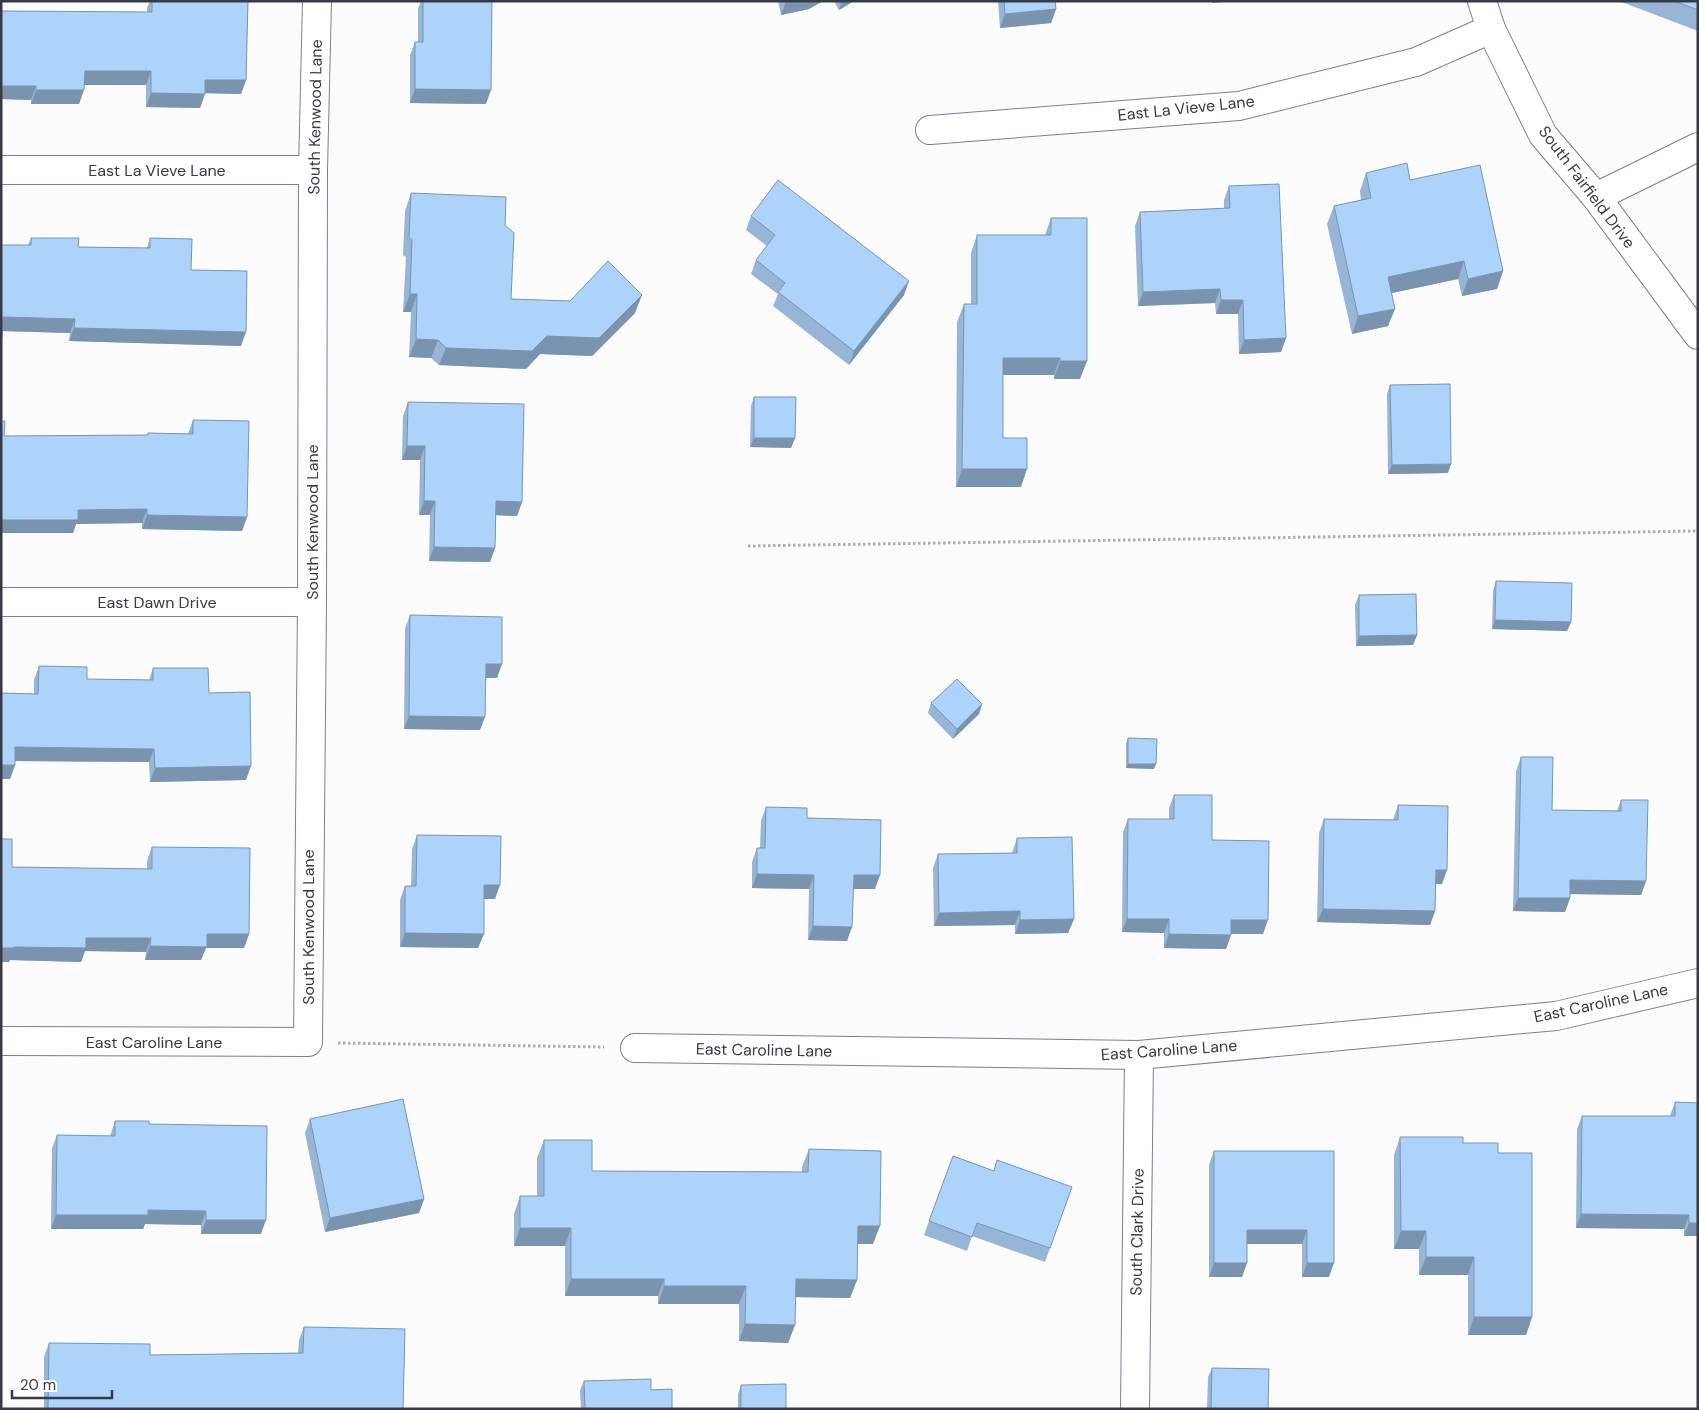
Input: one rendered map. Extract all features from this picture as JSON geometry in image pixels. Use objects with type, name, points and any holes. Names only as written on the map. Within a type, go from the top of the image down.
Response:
[{"type":"street","name":"South Kenwood Lane","points":[[308,1042],[313,170],[317,1]]},
{"type":"street","name":"South Fairfield Drive","points":[[1482,1],[1491,29],[1543,135],[1596,197],[1698,335]]},
{"type":"street","name":"East La Vieve Lane","points":[[930,130],[1239,106],[1416,62],[1491,29]]},
{"type":"street","points":[[1596,197],[1698,147]]},
{"type":"street","name":"East La Vieve Lane","points":[[1,170],[313,170]]},
{"type":"street","name":"East Dawn Drive","points":[[1,602],[312,602]]},
{"type":"street","name":"East Caroline Lane","points":[[635,1048],[1139,1056],[1556,1016],[1698,983]]},
{"type":"street","name":"East Caroline Lane","points":[[1,1041],[308,1042]]},
{"type":"street","name":"South Clark Drive","points":[[1135,1409],[1139,1056]]},
{"type":"path","points":[[748,546],[1698,531]]},
{"type":"path","points":[[308,1042],[635,1048]]},
{"type":"building","points":[[152,1],[248,1],[246,80],[205,80],[205,94],[151,93],[151,71],[85,71],[84,90],[36,90],[36,86],[1,86],[1,11],[152,12]]},
{"type":"building","points":[[423,1],[492,1],[491,90],[415,89],[415,42],[423,42]]},
{"type":"building","points":[[1004,1],[1055,1],[1056,9],[1005,14]]},
{"type":"building","points":[[1674,1],[1698,1],[1698,10]]},
{"type":"building","points":[[1407,163],[1410,180],[1480,165],[1503,271],[1468,279],[1464,261],[1388,277],[1395,309],[1358,316],[1334,206],[1371,198],[1366,173]]},
{"type":"building","points":[[778,180],[909,281],[854,351],[778,292],[785,283],[756,260],[775,235],[751,216]]},
{"type":"building","points":[[1279,184],[1286,338],[1244,340],[1243,300],[1221,300],[1220,289],[1143,292],[1140,212],[1230,208],[1229,186]]},
{"type":"building","points":[[411,193],[506,197],[505,225],[514,233],[511,299],[570,301],[608,261],[642,295],[599,338],[547,336],[532,351],[446,348],[438,340],[416,339],[417,294],[410,294],[412,240],[409,237]]},
{"type":"building","points":[[1051,218],[1087,218],[1087,361],[1060,361],[1060,358],[1003,358],[1003,438],[1027,438],[1027,469],[962,469],[964,304],[977,304],[977,235],[1051,235]]},
{"type":"building","points":[[31,238],[79,238],[78,247],[150,248],[150,238],[192,239],[191,270],[247,271],[246,332],[74,328],[75,319],[3,317],[1,337],[1,245],[31,245]]},
{"type":"building","points":[[1450,384],[1451,464],[1392,465],[1390,385]]},
{"type":"building","points":[[754,397],[796,397],[795,438],[754,438]]},
{"type":"building","points":[[408,402],[524,404],[522,502],[496,501],[495,548],[434,547],[435,501],[424,501],[425,446],[407,446]]},
{"type":"building","points":[[193,420],[249,421],[247,517],[147,515],[147,509],[78,510],[78,520],[1,520],[1,421],[5,421],[4,436],[193,434]]},
{"type":"building","points":[[1496,581],[1572,583],[1571,622],[1495,620]]},
{"type":"building","points":[[1416,594],[1417,635],[1359,636],[1359,595]]},
{"type":"building","points":[[410,615],[502,617],[502,664],[486,664],[485,717],[409,716]]},
{"type":"building","points":[[39,666],[87,667],[87,679],[153,680],[153,668],[208,668],[209,693],[250,692],[251,766],[155,768],[154,749],[15,747],[15,765],[1,765],[1,693],[38,694]]},
{"type":"building","points":[[957,679],[982,704],[957,729],[931,703]]},
{"type":"building","points":[[1128,738],[1157,739],[1156,764],[1128,764]]},
{"type":"building","points":[[1521,757],[1553,757],[1552,810],[1621,811],[1621,800],[1648,800],[1646,881],[1570,880],[1570,898],[1518,898]]},
{"type":"building","points":[[1174,795],[1212,795],[1212,840],[1269,841],[1268,920],[1231,920],[1231,935],[1169,934],[1169,919],[1127,919],[1128,819],[1174,819]]},
{"type":"building","points":[[1398,805],[1448,806],[1447,870],[1436,870],[1435,911],[1323,909],[1324,819],[1398,820]]},
{"type":"building","points":[[766,807],[807,808],[807,818],[881,820],[880,875],[854,875],[852,927],[813,926],[814,875],[757,874],[757,848],[765,848]]},
{"type":"building","points":[[417,835],[501,836],[500,885],[484,885],[484,934],[405,933],[405,886],[416,886]]},
{"type":"building","points":[[1072,837],[1074,919],[1020,920],[1020,911],[939,913],[938,854],[1017,853],[1017,838]]},
{"type":"building","points":[[1,839],[12,839],[12,867],[152,869],[152,847],[250,848],[249,934],[207,934],[207,947],[150,946],[151,938],[86,938],[86,948],[1,948]]},
{"type":"building","points":[[403,1099],[424,1199],[330,1218],[310,1119]]},
{"type":"building","points":[[1675,1102],[1698,1103],[1698,1223],[1689,1223],[1689,1215],[1581,1214],[1582,1116],[1675,1116]]},
{"type":"building","points":[[115,1121],[149,1121],[149,1124],[267,1126],[266,1220],[206,1220],[206,1211],[148,1210],[148,1215],[56,1215],[57,1135],[115,1136]]},
{"type":"building","points":[[1400,1137],[1463,1137],[1463,1143],[1498,1143],[1498,1153],[1532,1153],[1532,1317],[1474,1317],[1474,1257],[1426,1257],[1426,1231],[1401,1231]]},
{"type":"building","points":[[544,1140],[592,1140],[592,1171],[808,1172],[809,1149],[881,1151],[880,1226],[858,1226],[857,1280],[796,1279],[795,1325],[745,1324],[746,1286],[664,1286],[664,1279],[571,1279],[571,1228],[520,1228],[520,1196],[544,1196]]},
{"type":"building","points":[[1214,1151],[1334,1151],[1334,1263],[1307,1263],[1307,1230],[1247,1230],[1247,1263],[1214,1263]]},
{"type":"building","points":[[953,1156],[994,1171],[997,1160],[1072,1187],[1050,1248],[977,1223],[972,1237],[929,1221]]},
{"type":"building","points":[[304,1327],[405,1329],[403,1409],[48,1409],[49,1343],[150,1344],[150,1355],[303,1353]]},
{"type":"building","points":[[1212,1368],[1269,1369],[1268,1409],[1211,1409]]},
{"type":"building","points":[[651,1379],[651,1390],[672,1389],[672,1409],[585,1409],[584,1381]]},
{"type":"building","points":[[786,1384],[786,1409],[741,1409],[741,1385]]}]
